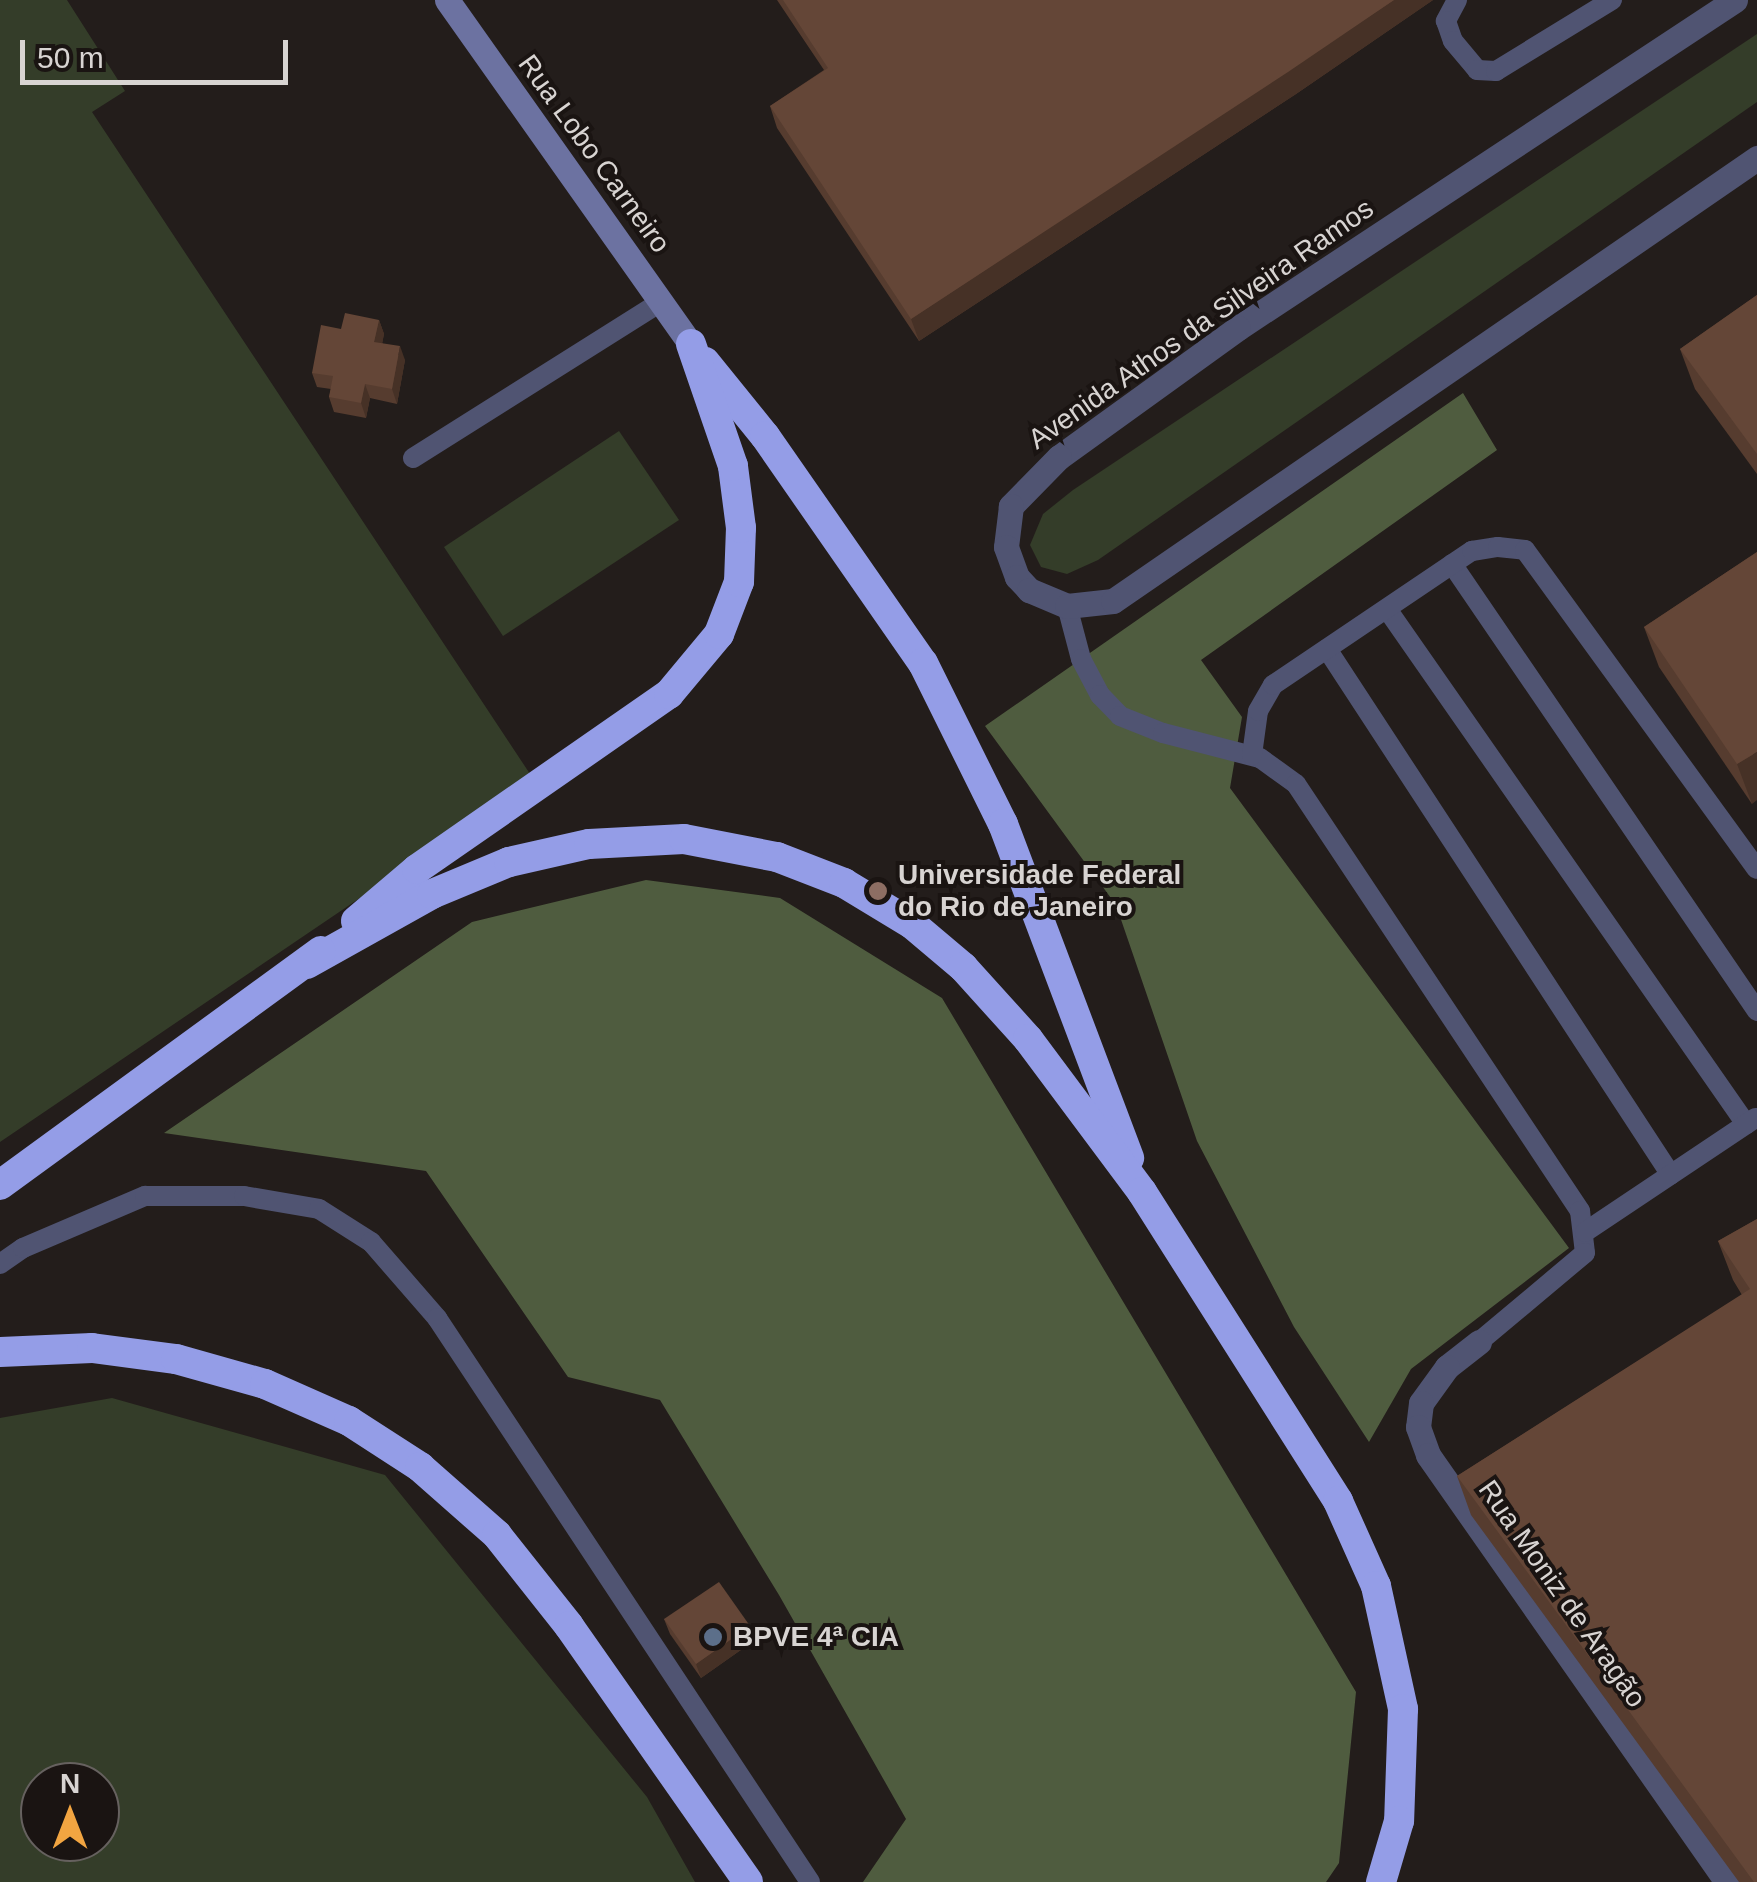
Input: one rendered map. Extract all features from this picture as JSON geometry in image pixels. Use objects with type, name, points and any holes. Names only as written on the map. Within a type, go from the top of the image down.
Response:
[{"type":"highway","points":[[0,1185],[307,964],[417,869],[669,694],[719,634],[739,582],[742,528],[733,466],[691,344]]},
{"type":"highway","points":[[691,344],[765,436],[924,663],[1003,824],[1142,1192]]},
{"type":"highway","points":[[307,964],[432,894],[509,862],[589,844],[684,840],[777,857],[844,883],[912,924],[962,967],[1028,1039],[1142,1192],[1338,1501],[1376,1586],[1403,1709],[1399,1821],[1382,1882]]},
{"type":"highway","points":[[0,1352],[92,1348],[176,1360],[265,1384],[350,1421],[420,1467],[497,1535],[569,1626],[741,1874]]},
{"type":"street","name":"Rua Lobo Carneiro","points":[[447,0],[691,344]]},
{"type":"street","name":"Avenida Athos da Silveira Ramos","points":[[1067,606],[1029,590],[1010,563],[1006,528],[1010,506],[1025,486],[1058,457],[1238,328],[1735,0]]},
{"type":"street","points":[[1067,606],[1113,602],[1757,158]]},
{"type":"street","name":"Rua Moniz de Aragão","points":[[1479,1342],[1447,1367],[1421,1404],[1418,1427],[1428,1455],[1727,1882]]},
{"type":"lane","points":[[1457,0],[1446,21],[1453,42],[1477,70],[1496,71],[1612,0]]},
{"type":"lane","points":[[413,458],[662,301]]},
{"type":"lane","points":[[1252,755],[1258,712],[1273,685],[1472,552],[1498,547],[1524,550],[1757,870]]},
{"type":"lane","points":[[1452,564],[1757,1011]]},
{"type":"lane","points":[[1067,606],[1080,659],[1100,695],[1120,716],[1163,734],[1252,755],[1296,784],[1580,1211],[1585,1253],[1479,1342]]},
{"type":"lane","points":[[1387,608],[1752,1121],[1585,1232]]},
{"type":"lane","points":[[1326,649],[1671,1175]]},
{"type":"lane","points":[[0,1264],[23,1248],[145,1196],[244,1196],[319,1209],[371,1242],[437,1318],[810,1882]]},
{"type":"green space","points":[[0,0],[67,0],[125,91],[92,112],[534,780],[0,1142]]},
{"type":"green space","points":[[1757,34],[1757,102],[1098,560],[1067,574],[1041,567],[1030,545],[1043,514],[1073,490]]},
{"type":"green space","points":[[1463,393],[1497,450],[1201,660],[1242,717],[1230,788],[1569,1248],[1411,1369],[1369,1442],[1294,1327],[1197,1141],[1116,905],[985,726]]},
{"type":"green space","points":[[619,431],[679,520],[503,636],[444,547]]},
{"type":"green space","points":[[646,880],[780,898],[942,998],[1356,1692],[1339,1863],[1326,1882],[863,1882],[906,1819],[779,1595],[660,1400],[568,1377],[426,1171],[164,1133],[472,922]]},
{"type":"green space","points":[[112,1398],[385,1475],[647,1797],[695,1882],[0,1882],[0,1418]]},
{"type":"building","points":[[783,0],[1394,0],[911,319],[770,106],[828,68]]},
{"type":"building","points":[[1757,295],[1757,454],[1680,349]]},
{"type":"building","points":[[345,313],[379,320],[374,342],[400,346],[392,389],[365,384],[361,403],[329,397],[333,376],[312,373],[321,325],[341,329]]},
{"type":"building","points":[[1757,552],[1757,752],[1737,764],[1644,627]]},
{"type":"building","points":[[1757,1219],[1754,1882],[1457,1476],[1750,1289],[1718,1241]]},
{"type":"building","name":"BPVE 4ª CIA","points":[[719,1582],[750,1626],[696,1664],[664,1619]]},
{"type":"place","name":"Universidade Federal do Rio de Janeiro","points":[[878,891]]},
{"type":"place","name":"BPVE 4ª CIA","points":[[713,1637]]}]
